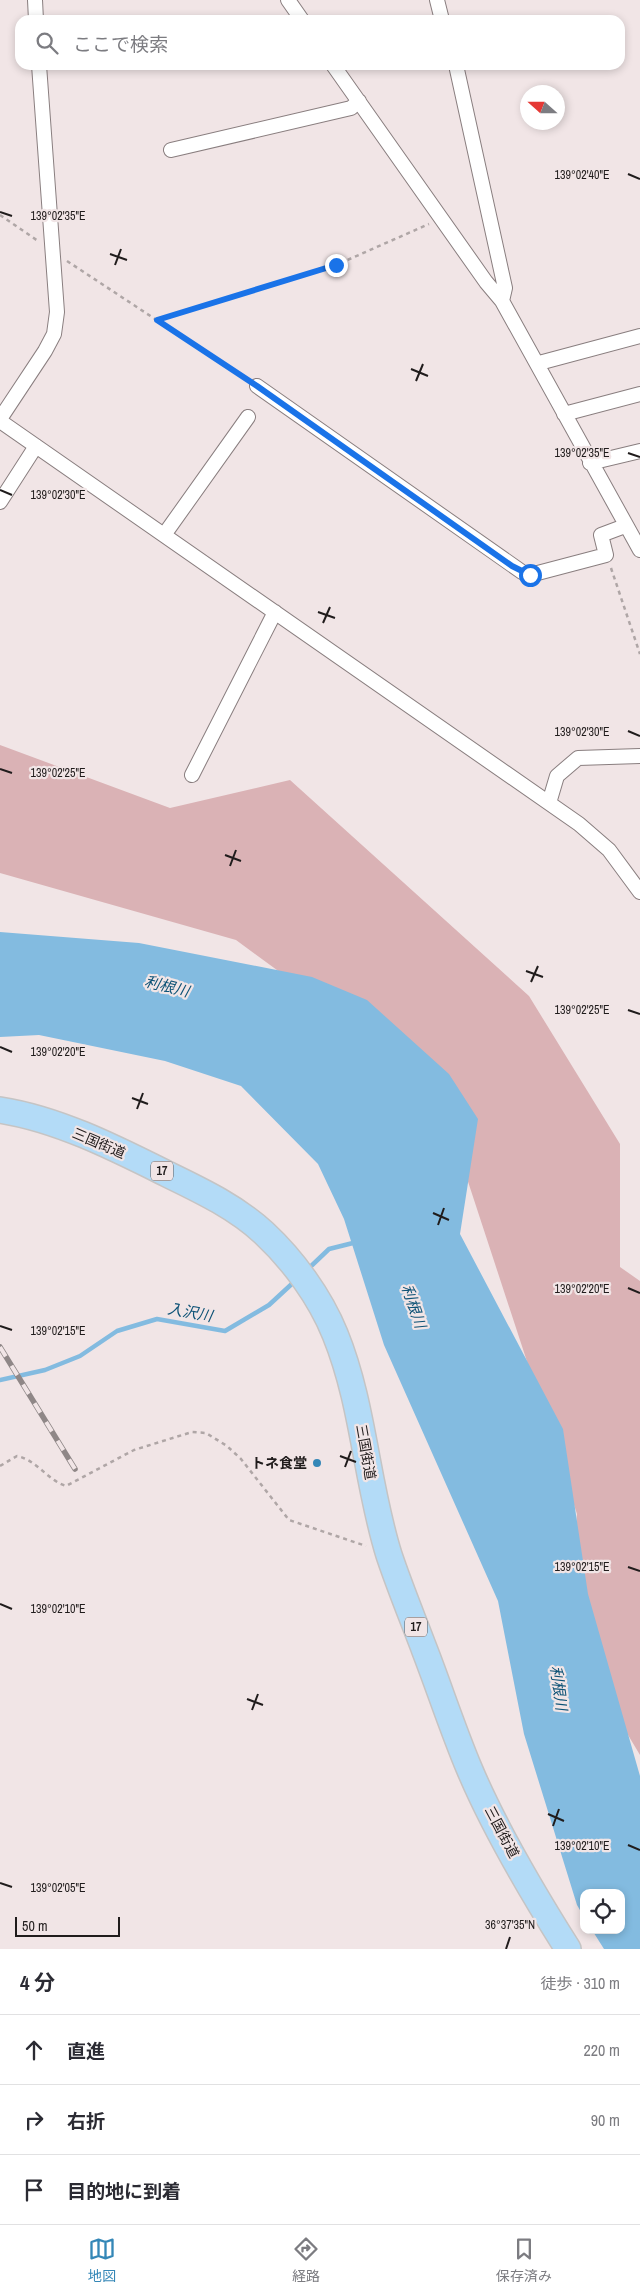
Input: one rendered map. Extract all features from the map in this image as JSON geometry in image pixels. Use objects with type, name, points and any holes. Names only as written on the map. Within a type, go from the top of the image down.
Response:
[{"type":"highway","name":"三国街道","points":[[0,1110],[47,1122],[85,1136],[189,1185],[249,1220],[282,1250],[304,1281],[335,1333],[363,1429],[374,1498],[388,1551],[470,1770],[496,1822],[568,1949]]},
{"type":"street","points":[[35,0],[36,15]]},
{"type":"street","points":[[288,0],[296,15]]},
{"type":"street","points":[[437,0],[441,15]]},
{"type":"street","points":[[39,70],[57,312],[54,334],[0,420],[579,824],[609,850],[640,892]]},
{"type":"street","points":[[337,70],[486,282],[502,301],[538,363],[590,463],[640,550]]},
{"type":"street","points":[[457,70],[506,288],[502,301]]},
{"type":"street","points":[[171,150],[351,108],[359,101]]},
{"type":"street","points":[[538,363],[640,336]]},
{"type":"street","points":[[257,386],[522,572],[530,575],[606,555],[602,535],[625,526]]},
{"type":"street","points":[[564,414],[640,394]]},
{"type":"street","points":[[164,535],[248,417]]},
{"type":"street","points":[[0,502],[36,446]]},
{"type":"street","points":[[590,463],[640,451]]},
{"type":"street","points":[[192,775],[275,612]]},
{"type":"street","points":[[549,803],[557,776],[578,758],[640,756]]},
{"type":"path","points":[[0,215],[257,386]]},
{"type":"path","points":[[157,320],[336,265],[441,219]]},
{"type":"path","points":[[606,555],[640,654]]},
{"type":"path","points":[[0,1466],[17,1456],[26,1458],[58,1483],[66,1486],[134,1450],[192,1432],[206,1433],[227,1446],[241,1459],[289,1520],[350,1542],[388,1551]]},
{"type":"shaded area","points":[[0,745],[170,808],[290,780],[529,996],[620,1144],[620,1267],[640,1281],[640,1755],[567,1633],[577,1514],[437,1087],[236,940],[0,873]]},
{"type":"water","name":"利根川","points":[[0,932],[139,943],[312,977],[367,1000],[449,1074],[478,1119],[460,1234],[563,1429],[588,1594],[640,1776],[640,1949],[604,1949],[595,1934],[625,1934],[625,1889],[580,1889],[580,1910],[577,1905],[524,1734],[498,1601],[384,1345],[344,1219],[318,1164],[241,1086],[165,1061],[39,1035],[0,1037]]},
{"type":"waterway","name":"入沢川","points":[[307,1270],[329,1249],[357,1242]]},
{"type":"waterway","name":"入沢川","points":[[0,1380],[45,1370],[80,1356],[117,1331],[157,1319],[225,1331],[269,1305],[295,1281]]},
{"type":"railway","points":[[0,1347],[75,1469]]},
{"type":"place","name":"トネ食堂","points":[[317,1463]]},
{"type":"route","points":[[336,265],[157,320],[257,386],[512,566],[530,575]]}]
